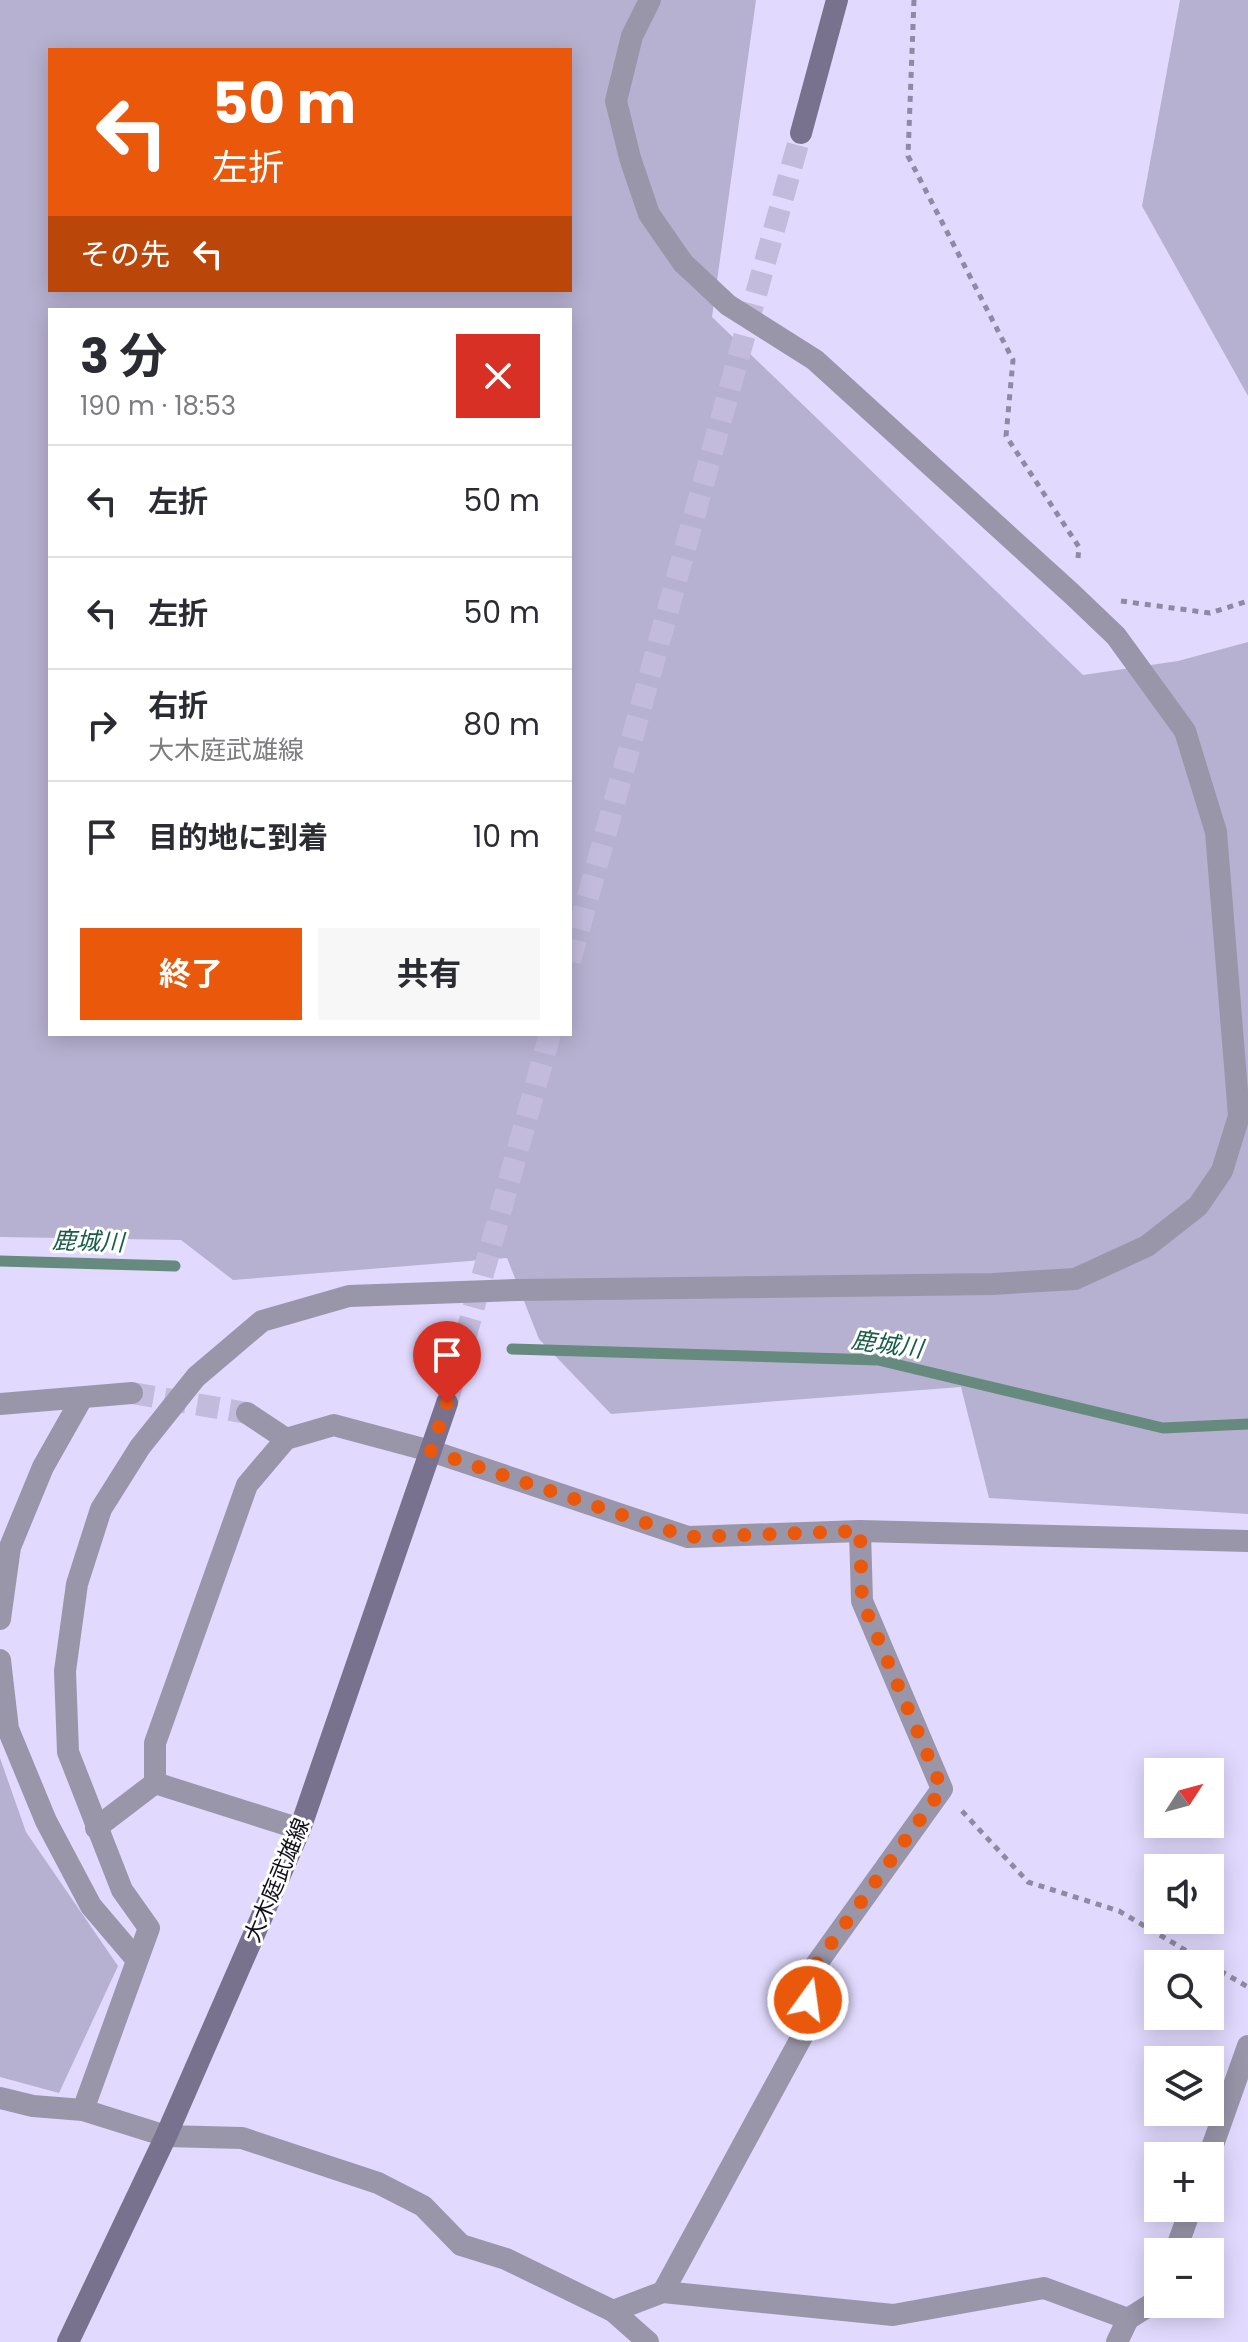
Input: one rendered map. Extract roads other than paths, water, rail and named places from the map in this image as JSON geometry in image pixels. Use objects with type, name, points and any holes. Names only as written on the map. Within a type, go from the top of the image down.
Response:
[{"type":"main road","points":[[801,133],[837,0]]},
{"type":"main road","name":"大木庭武雄線","points":[[68,2342],[166,2136],[300,1829],[447,1403]]},
{"type":"street","points":[[83,2110],[149,1928],[122,1890],[68,1752],[65,1671],[77,1584],[101,1509],[140,1447],[196,1377],[262,1321],[349,1296],[517,1290],[993,1284],[1075,1279],[1147,1246],[1198,1206],[1222,1171],[1239,1116],[1216,832],[1185,731],[1116,636],[1072,594],[815,360],[728,305],[683,263],[649,214],[630,158],[616,101],[632,36],[650,0]]},
{"type":"street","points":[[0,1404],[132,1393]]},
{"type":"street","points":[[0,1619],[10,1547],[43,1467],[82,1398]]},
{"type":"street","points":[[247,1413],[286,1439]]},
{"type":"street","points":[[155,1783],[155,1743],[247,1485],[286,1439],[334,1425],[431,1451],[688,1537],[860,1531],[1248,1541]]},
{"type":"street","points":[[663,2292],[811,2020],[805,1980],[942,1789],[862,1601],[860,1531]]},
{"type":"street","points":[[0,1660],[8,1729],[46,1821],[91,1906],[137,1960]]},
{"type":"street","points":[[96,1828],[155,1783]]},
{"type":"street","points":[[155,1783],[300,1829]]},
{"type":"street","points":[[1214,2142],[1248,2046]]},
{"type":"street","points":[[0,2098],[33,2106],[83,2110],[166,2136],[242,2138],[378,2183],[423,2206],[461,2245],[506,2259],[613,2311],[648,2342]]},
{"type":"street","points":[[613,2311],[663,2292],[893,2315],[1044,2288],[1128,2319]]},
{"type":"street","points":[[1117,2342],[1128,2319],[1144,2309]]},
{"type":"waterway","name":"鹿城川","points":[[0,1261],[175,1266]]},
{"type":"waterway","name":"鹿城川","points":[[512,1349],[878,1360],[1163,1428],[1248,1424]]},
{"type":"tunnel","points":[[572,954],[801,133]]},
{"type":"tunnel","points":[[447,1403],[549,1036]]},
{"type":"tunnel","points":[[132,1393],[247,1413]]}]
